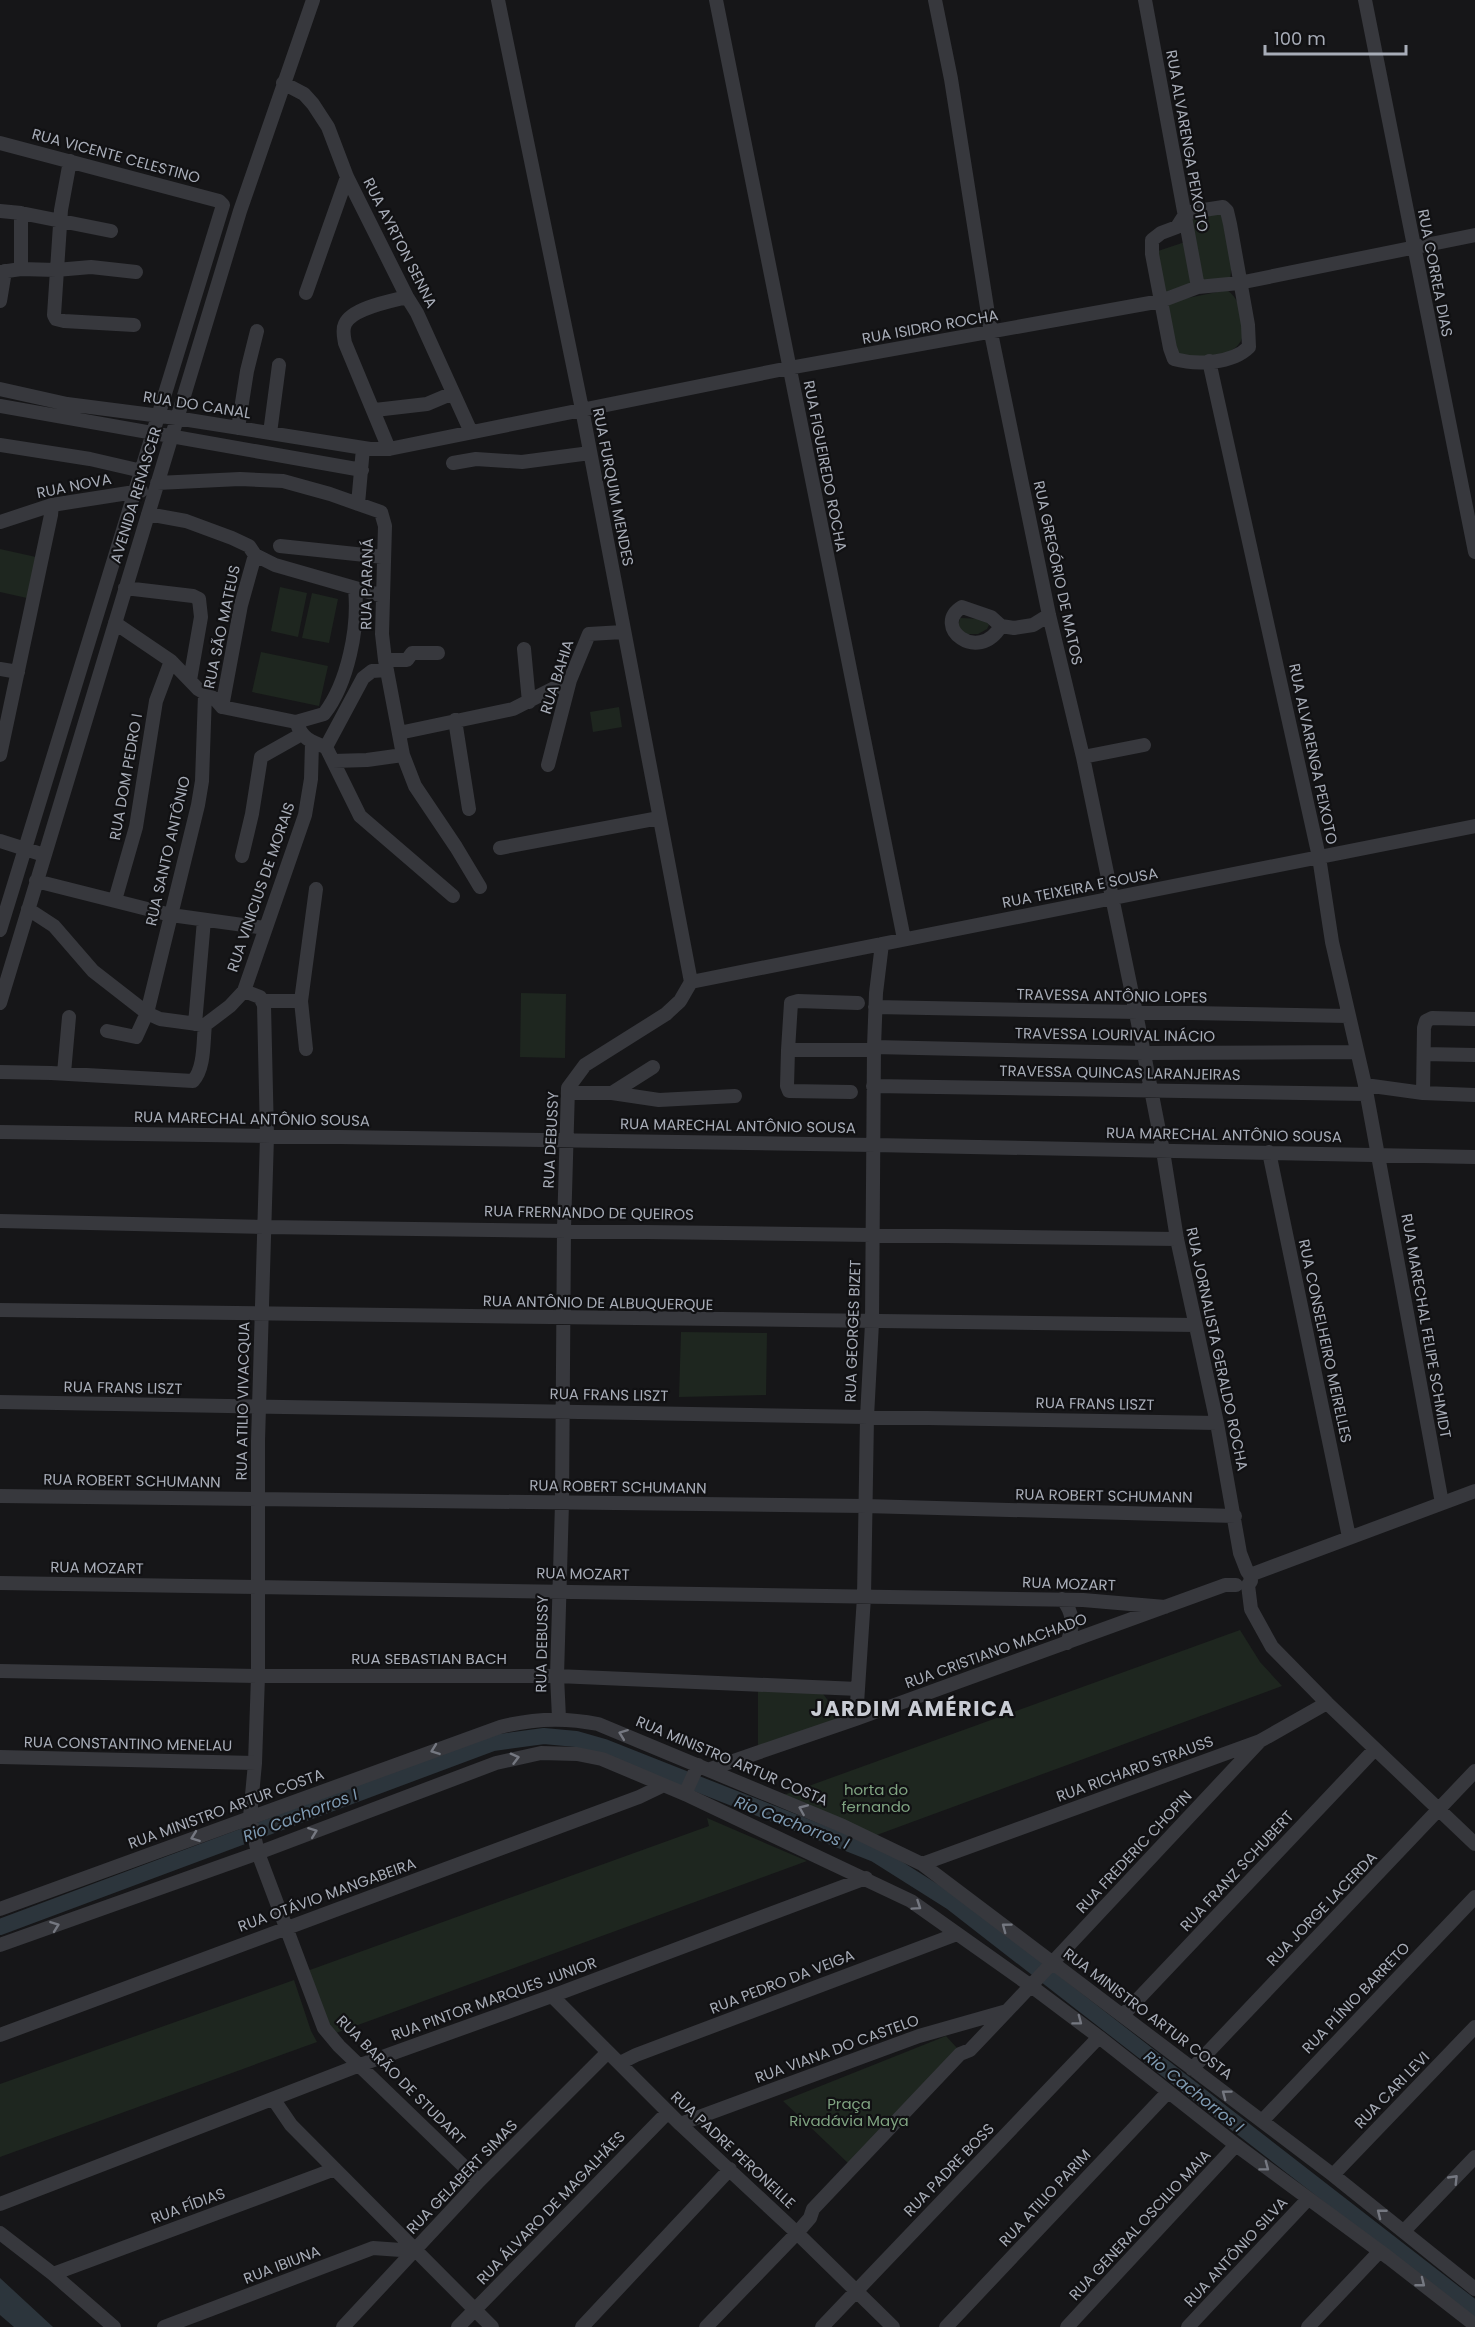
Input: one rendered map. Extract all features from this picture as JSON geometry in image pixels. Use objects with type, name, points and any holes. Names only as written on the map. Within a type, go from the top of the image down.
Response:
[{"type":"street","name":"AVENIDA RENASCER","points":[[0,1003],[241,207],[313,0]]},
{"type":"street","name":"RUA FURQUIM MENDES","points":[[498,0],[582,409],[691,982]]},
{"type":"street","name":"RUA FIGUEIREDO ROCHA","points":[[716,0],[904,939]]},
{"type":"street","name":"RUA GREGÓRIO DE MATOS","points":[[935,0],[953,91],[991,333],[1049,615],[1083,757],[1163,1151]]},
{"type":"street","name":"RUA ALVARENGA PEIXOTO","points":[[1145,0],[1198,287]]},
{"type":"street","name":"RUA CORREA DIAS","points":[[1365,0],[1475,552]]},
{"type":"street","name":"RUA AYRTON SENNA","points":[[283,83],[304,94],[321,114],[347,177],[417,313],[471,432]]},
{"type":"street","name":"RUA VICENTE CELESTINO","points":[[0,143],[241,207]]},
{"type":"street","points":[[70,161],[60,222],[54,307],[56,319],[134,326]]},
{"type":"street","points":[[306,293],[347,177]]},
{"type":"street","name":"AVENIDA RENASCER","points":[[0,930],[136,491],[222,202]]},
{"type":"street","points":[[1222,207],[1227,211],[1248,326],[1249,347],[1233,357],[1188,363],[1174,359],[1170,348],[1152,254],[1152,240],[1161,232],[1178,227],[1184,216],[1191,212],[1222,207]]},
{"type":"street","points":[[0,211],[111,231]]},
{"type":"street","points":[[21,213],[21,269]]},
{"type":"street","name":"RUA ISIDRO ROCHA","points":[[389,449],[789,368],[1161,302],[1198,287],[1239,283],[1475,235]]},
{"type":"street","points":[[0,301],[3,271],[91,267],[136,272]]},
{"type":"street","points":[[389,449],[375,410],[345,343],[343,330],[350,317],[363,310],[407,297]]},
{"type":"street","points":[[238,428],[247,371],[257,331]]},
{"type":"street","name":"RUA ALVARENGA PEIXOTO","points":[[1209,362],[1319,858],[1327,914],[1378,1154]]},
{"type":"street","points":[[270,433],[279,365]]},
{"type":"street","name":"RUA DO CANAL","points":[[0,389],[67,404],[158,415],[363,448],[389,449]]},
{"type":"street","points":[[375,410],[427,404],[453,393]]},
{"type":"street","points":[[0,406],[362,470]]},
{"type":"street","points":[[0,445],[90,459],[142,471]]},
{"type":"street","points":[[363,448],[363,505]]},
{"type":"street","points":[[453,463],[476,459],[522,462],[590,453]]},
{"type":"street","name":"RUA NOVA","points":[[0,522],[52,505],[156,486],[240,479],[283,481],[363,505]]},
{"type":"street","points":[[0,755],[52,505]]},
{"type":"street","name":"RUA PARANÁ","points":[[363,505],[381,512],[384,518],[382,596],[386,665],[403,755],[415,786],[480,887]]},
{"type":"street","points":[[148,514],[186,521],[232,538],[249,546],[255,555],[275,565],[382,596]]},
{"type":"street","points":[[280,546],[384,557]]},
{"type":"street","name":"RUA SÃO MATEUS","points":[[222,707],[241,605],[255,555]]},
{"type":"street","points":[[125,588],[193,596],[199,599],[201,617],[190,680]]},
{"type":"street","points":[[242,856],[261,757],[302,733],[324,714],[334,697],[346,668],[357,603],[355,589]]},
{"type":"street","points":[[1001,627],[1014,628],[1032,624],[1049,615]]},
{"type":"street","points":[[115,622],[171,661],[222,707],[302,733],[326,747],[360,816],[453,896]]},
{"type":"street","name":"RUA BAHIA","points":[[548,765],[570,680],[589,634],[623,632]]},
{"type":"street","points":[[524,649],[529,702]]},
{"type":"street","points":[[326,747],[367,673],[407,660],[412,653],[438,653]]},
{"type":"street","name":"RUA DOM PEDRO I","points":[[115,900],[136,827],[156,701],[171,661]]},
{"type":"street","points":[[346,668],[367,673]]},
{"type":"street","points":[[0,669],[18,672]]},
{"type":"street","points":[[399,733],[513,709],[570,680]]},
{"type":"street","name":"RUA SANTO ANTÔNIO","points":[[147,1013],[202,782],[205,694]]},
{"type":"street","points":[[455,720],[469,809]]},
{"type":"street","name":"RUA VINICIUS DE MORAIS","points":[[200,1024],[230,1006],[244,991],[305,815],[312,779],[302,733]]},
{"type":"street","points":[[1083,757],[1143,745]]},
{"type":"street","points":[[333,761],[367,760],[403,755]]},
{"type":"street","points":[[500,848],[659,818]]},
{"type":"street","name":"RUA TEIXEIRA E SOUSA","points":[[691,982],[1475,826]]},
{"type":"street","points":[[0,840],[44,855]]},
{"type":"street","points":[[36,881],[171,915],[265,928]]},
{"type":"street","points":[[306,1049],[301,1001],[316,889]]},
{"type":"street","points":[[28,909],[54,926],[93,971],[147,1013],[160,1019],[200,1024]]},
{"type":"street","points":[[0,1072],[64,1073],[193,1081],[198,1076],[200,1067],[204,921]]},
{"type":"street","name":"RUA GEORGES BIZET","points":[[856,1719],[864,1597],[867,1417],[872,1323],[875,1007],[882,944]]},
{"type":"street","name":"RUA DEBUSSY","points":[[559,1718],[557,1676],[568,1093],[573,1079],[585,1065],[666,1014],[680,1000],[691,982]]},
{"type":"street","points":[[244,991],[260,997],[263,1001],[301,1001]]},
{"type":"street","name":"RUA ATILIO VIVACQUA","points":[[251,1820],[258,1676],[261,1314],[267,1136],[263,1001]]},
{"type":"street","points":[[851,1092],[789,1091],[787,1086],[791,1004],[798,1001],[858,1003]]},
{"type":"street","name":"TRAVESSA ANTÔNIO LOPES","points":[[875,1007],[1348,1016]]},
{"type":"street","points":[[107,1031],[136,1036],[147,1013]]},
{"type":"street","points":[[64,1073],[69,1017]]},
{"type":"street","points":[[1423,1093],[1426,1021],[1432,1018],[1475,1019]]},
{"type":"street","name":"TRAVESSA LOURIVAL INÁCIO","points":[[788,1050],[1356,1052]]},
{"type":"street","points":[[1424,1054],[1475,1055]]},
{"type":"street","points":[[612,1093],[653,1067]]},
{"type":"street","name":"TRAVESSA QUINCAS LARANJEIRAS","points":[[873,1086],[1365,1089],[1475,1095]]},
{"type":"street","points":[[568,1093],[612,1093],[659,1100],[735,1096]]},
{"type":"street","name":"RUA MARECHAL ANTÔNIO SOUSA","points":[[0,1132],[874,1144],[1475,1157]]},
{"type":"street","name":"RUA JORNALISTA GERALDO ROCHA","points":[[1163,1151],[1177,1239],[1235,1516],[1240,1553],[1240,1580],[1257,1623],[1272,1647],[1327,1703],[1475,1844]]},
{"type":"street","name":"RUA CONSELHEIRO MEIRELLES","points":[[1269,1152],[1348,1537]]},
{"type":"street","name":"RUA MARECHAL FELIPE SCHMIDT","points":[[1378,1154],[1442,1503]]},
{"type":"street","name":"RUA FRERNANDO DE QUEIROS","points":[[0,1221],[264,1227],[564,1229],[1177,1239]]},
{"type":"street","name":"RUA ANTÔNIO DE ALBUQUERQUE","points":[[0,1310],[872,1323],[1195,1325]]},
{"type":"street","name":"RUA FRANS LISZT","points":[[0,1402],[1217,1423]]},
{"type":"street","name":"RUA CRISTIANO MACHADO","points":[[701,1768],[856,1719],[1240,1580],[1348,1537],[1475,1491]]},
{"type":"street","name":"RUA ROBERT SCHUMANN","points":[[0,1496],[865,1506],[1235,1516]]},
{"type":"street","name":"RUA MOZART","points":[[0,1583],[1062,1599],[1165,1607]]},
{"type":"street","points":[[1062,1599],[1069,1607],[1072,1616],[1071,1634],[1067,1643]]},
{"type":"street","name":"RUA SEBASTIAN BACH","points":[[0,1671],[258,1676],[557,1676],[858,1689]]},
{"type":"street","name":"RUA RICHARD STRAUSS","points":[[922,1864],[1260,1741],[1327,1703]]},
{"type":"street","name":"RUA MINISTRO ARTUR COSTA","points":[[0,1910],[500,1727],[521,1721],[559,1718],[598,1724],[843,1826],[922,1864],[1050,1965],[1123,2015],[1333,2175],[1475,2289]]},
{"type":"street","name":"RUA FREDERIC CHOPIN","points":[[706,2327],[810,2218],[813,2209],[960,2055],[970,2050],[1034,1983],[1260,1741]]},
{"type":"street","name":"RUA FRANZ SCHUBERT","points":[[1123,2015],[1375,1749]]},
{"type":"street","points":[[0,1945],[496,1763],[527,1755],[556,1753],[590,1756],[612,1762],[664,1785],[687,1791],[911,1901],[957,1934],[1034,1983],[1236,2145],[1380,2251],[1475,2325]]},
{"type":"street","name":"RUA CONSTANTINO MENELAU","points":[[0,1757],[255,1763]]},
{"type":"street","points":[[687,1791],[701,1768]]},
{"type":"street","name":"RUA JORGE LACERDA","points":[[1192,2069],[1475,1771]]},
{"type":"street","name":"RUA OTÁVIO MANGABEIRA","points":[[0,2035],[639,1797],[664,1785]]},
{"type":"street","name":"RUA BARÃO DE STUDART","points":[[251,1820],[257,1849],[324,2028],[479,2181]]},
{"type":"street","points":[[945,1881],[943,1867],[949,1854]]},
{"type":"street","name":"RUA PINTOR MARQUES JUNIOR","points":[[0,2204],[360,2065],[552,1996],[866,1878]]},
{"type":"street","name":"RUA PLÍNIO BARRETO","points":[[1262,2121],[1475,1897]]},
{"type":"street","name":"RUA PEDRO DA VEIGA","points":[[620,2063],[957,1934]]},
{"type":"street","name":"RUA PADRE PERONEILLE","points":[[552,1996],[680,2124],[730,2169],[893,2327]]},
{"type":"street","name":"RUA VIANA DO CASTELO","points":[[680,2124],[919,2036],[1007,2011]]},
{"type":"street","name":"RUA CARI LEVI","points":[[1333,2175],[1475,2027]]},
{"type":"street","name":"RUA PADRE BOSS","points":[[822,2327],[1100,2037]]},
{"type":"street","name":"RUA GELABERT SIMAS","points":[[343,2327],[479,2181],[608,2052]]},
{"type":"street","name":"RUA ATILIO PARIM","points":[[946,2327],[1168,2092]]},
{"type":"street","points":[[274,2100],[291,2125],[492,2327]]},
{"type":"street","name":"RUA ÁLVARO DE MAGALHÃES","points":[[458,2327],[668,2112]]},
{"type":"street","name":"RUA GENERAL OSCILIO MAIA","points":[[1067,2327],[1236,2145]]},
{"type":"street","points":[[1404,2231],[1475,2157]]},
{"type":"street","name":"RUA FÍDIAS","points":[[53,2274],[335,2169]]},
{"type":"street","points":[[582,2327],[730,2169]]},
{"type":"street","name":"RUA ANTÔNIO SILVA","points":[[1188,2327],[1308,2199]]},
{"type":"street","points":[[0,2233],[53,2274],[114,2327]]},
{"type":"street","name":"RUA IBIUNA","points":[[164,2327],[373,2248],[415,2250]]},
{"type":"street","points":[[1308,2327],[1380,2251]]},
{"type":"green space","points":[[1221,210],[1230,253],[1230,279],[1202,282],[1190,217]]},
{"type":"green space","points":[[1185,242],[1191,281],[1188,288],[1164,293],[1155,252]]},
{"type":"green space","points":[[1227,290],[1236,299],[1242,318],[1243,332],[1240,342],[1224,354],[1177,357],[1167,306],[1173,301]]},
{"type":"green space","points":[[0,549],[36,557],[27,598],[0,592]]},
{"type":"green space","points":[[280,587],[307,593],[298,637],[271,631]]},
{"type":"green space","points":[[312,593],[338,599],[329,643],[302,638]]},
{"type":"green space","points":[[960,618],[984,619],[989,625],[987,629],[978,634],[963,634],[958,628]]},
{"type":"green space","points":[[261,652],[328,666],[319,706],[252,692]]},
{"type":"green space","points":[[619,707],[622,727],[593,732],[590,712]]},
{"type":"green space","points":[[521,993],[566,994],[565,1058],[520,1057]]},
{"type":"green space","points":[[681,1332],[767,1333],[766,1395],[679,1397]]},
{"type":"green space","name":"horta do fernando","points":[[1240,1630],[1260,1662],[1282,1686],[874,1836],[781,1796]]},
{"type":"green space","points":[[758,1689],[820,1690],[843,1720],[758,1752]]},
{"type":"green space","points":[[707,1818],[807,1861],[336,2033],[324,2017],[307,1971],[709,1826]]},
{"type":"green space","points":[[294,1980],[317,2042],[0,2157],[0,2084]]},
{"type":"green space","name":"Praça Rivadávia Maya","points":[[946,2036],[957,2048],[849,2164],[783,2101]]},
{"type":"shaded area","points":[[0,2278],[53,2327],[14,2327],[0,2315]]},
{"type":"waterway","name":"Rio Cachorros I","points":[[0,1927],[493,1743],[544,1736],[576,1739],[604,1747],[875,1854],[951,1902],[1475,2309]]},
{"type":"district","name":"JARDIM AMÉRICA","points":[[913,1709]]}]
